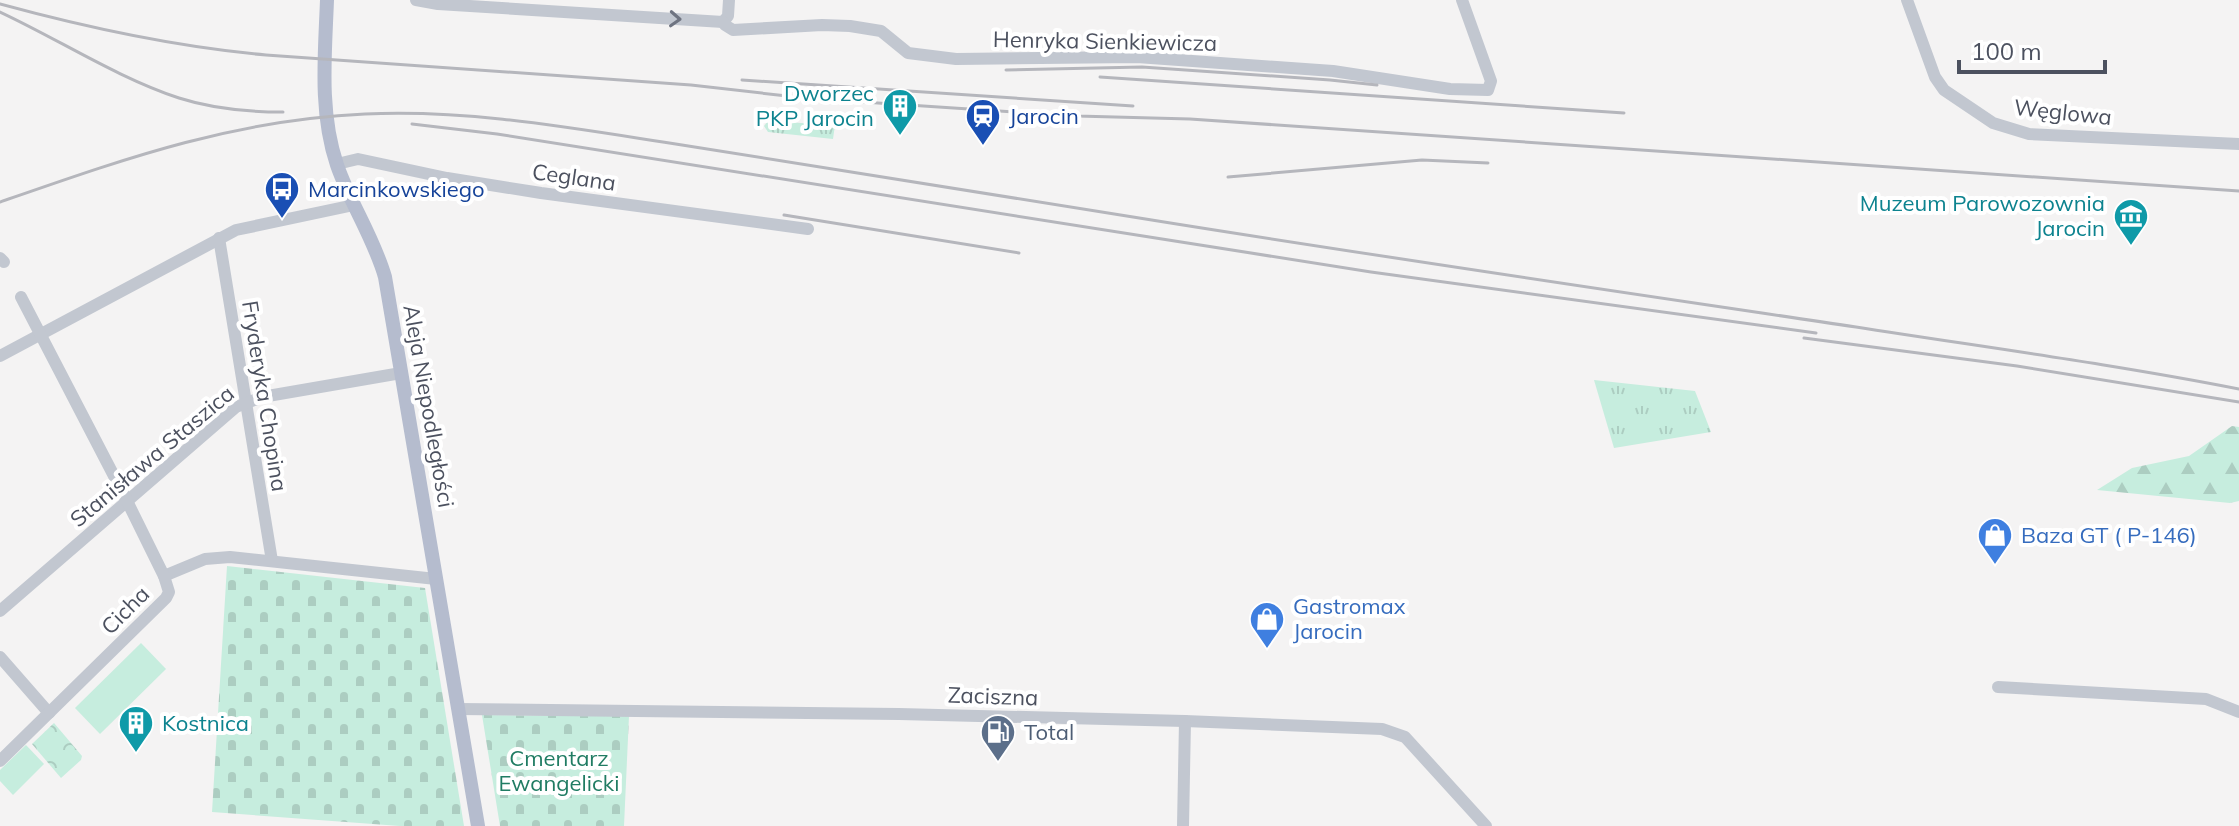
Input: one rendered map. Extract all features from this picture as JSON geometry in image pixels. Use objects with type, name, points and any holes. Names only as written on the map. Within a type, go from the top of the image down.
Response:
[{"type":"main road","name":"Aleja Niepodległości","points":[[327,0],[325,93],[329,134],[337,164],[382,266],[478,826]]},
{"type":"street","name":"Henryka Sienkiewicza","points":[[416,0],[438,4],[723,22],[733,30],[850,26],[881,31],[908,53],[956,59],[1137,57],[1333,71],[1450,89],[1488,90],[1491,81],[1462,0]]},
{"type":"street","points":[[723,22],[728,16],[729,0]]},
{"type":"street","name":"Węglowa","points":[[1907,0],[1935,77],[1944,90],[1993,123],[2029,134],[2239,144]]},
{"type":"street","name":"Ceglana","points":[[337,164],[358,159],[447,178],[541,193],[808,229]]},
{"type":"street","points":[[0,356],[219,238],[244,228],[354,205]]},
{"type":"street","name":"Fryderyka Chopina","points":[[219,238],[272,561]]},
{"type":"street","points":[[21,297],[164,576]]},
{"type":"street","name":"Stanisława Staszica","points":[[0,611],[246,401],[401,373]]},
{"type":"street","name":"Cicha","points":[[0,761],[166,598],[169,587],[164,576],[194,563],[218,557],[436,579]]},
{"type":"street","points":[[0,657],[49,713]]},
{"type":"street","points":[[1998,687],[2206,699],[2239,712]]},
{"type":"street","name":"Zaciszna","points":[[458,709],[914,714],[1373,728],[1405,737],[1486,826]]},
{"type":"street","points":[[1183,826],[1185,721]]},
{"type":"green space","points":[[768,121],[835,125],[833,139],[768,132],[764,126]]},
{"type":"green space","points":[[1594,380],[1695,391],[1711,432],[1614,448]]},
{"type":"green space","points":[[2232,426],[2239,427],[2239,501],[2230,503],[2097,490],[2132,468],[2189,456]]},
{"type":"green space","points":[[227,566],[425,588],[464,826],[400,826],[212,812]]},
{"type":"green space","points":[[141,643],[166,669],[100,734],[75,708]]},
{"type":"green space","name":"Cmentarz Ewangelicki","points":[[482,715],[629,716],[624,826],[500,826]]},
{"type":"green space","points":[[54,723],[82,756],[61,778],[32,744]]},
{"type":"green space","points":[[26,745],[44,764],[13,795],[0,781],[0,770]]},
{"type":"railway","points":[[0,4],[132,36],[266,55],[691,85],[878,103],[1077,116],[1190,119],[2239,191]]},
{"type":"railway","points":[[0,12],[110,69],[179,98],[231,109],[283,112]]},
{"type":"railway","points":[[1006,70],[1142,67],[1377,85]]},
{"type":"railway","points":[[1100,77],[1624,113]]},
{"type":"railway","points":[[742,80],[1133,106]]},
{"type":"railway","points":[[0,202],[179,144],[269,124],[365,114],[484,117],[2048,356],[2239,389]]},
{"type":"railway","points":[[412,124],[497,134],[1371,272],[1816,333]]},
{"type":"railway","points":[[1228,177],[1422,160],[1488,163]]},
{"type":"railway","points":[[784,215],[1019,253]]},
{"type":"railway","points":[[1804,338],[2017,366],[2239,402]]},
{"type":"place","name":"Dworzec PKP Jarocin","points":[[900,137]]},
{"type":"place","name":"Jarocin","points":[[983,147]]},
{"type":"place","name":"Marcinkowskiego","points":[[282,220]]},
{"type":"place","name":"Muzeum Parowozownia Jarocin","points":[[2131,247]]},
{"type":"place","name":"Baza GT ( P-146)","points":[[1995,566]]},
{"type":"place","name":"Gastromax Jarocin","points":[[1267,650]]},
{"type":"place","name":"Kostnica","points":[[136,754]]},
{"type":"place","name":"Total","points":[[998,763]]}]
